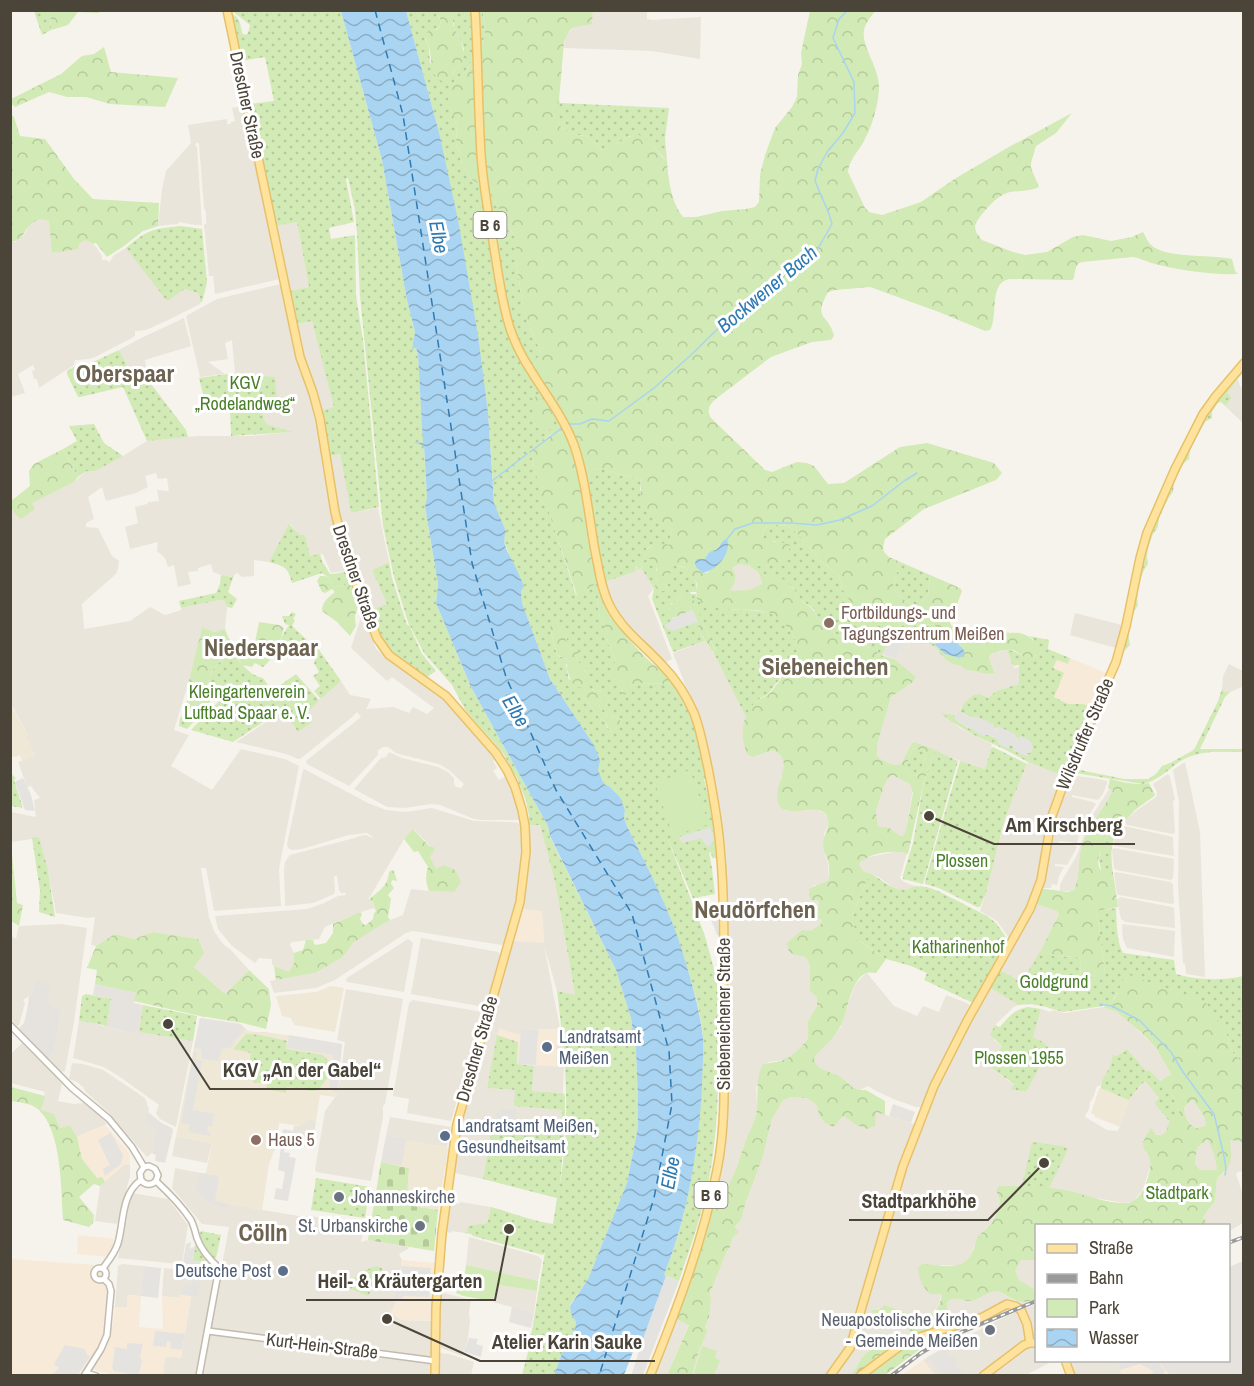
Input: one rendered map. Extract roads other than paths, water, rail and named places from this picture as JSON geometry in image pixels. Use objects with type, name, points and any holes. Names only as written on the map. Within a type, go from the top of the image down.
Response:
[{"type":"main road","name":"Dresdner Straße","points":[[227,10],[300,357],[320,418],[335,512],[353,578],[381,646],[446,696],[489,744],[511,779],[524,816],[526,852],[520,898],[460,1109],[453,1149],[442,1229],[437,1290],[435,1376]]},
{"type":"main road","name":"Siebeneichener Straße","points":[[475,10],[481,154],[502,293],[509,324],[526,362],[565,426],[576,451],[601,581],[609,603],[623,627],[673,677],[695,716],[702,740],[716,814],[720,846],[724,940],[724,1066],[721,1142],[717,1170],[697,1248],[677,1308],[650,1376]]},
{"type":"main road","name":"Wilsdruffer Straße","points":[[830,1376],[850,1348],[903,1166],[934,1086],[962,1030],[1030,909],[1041,880],[1049,828],[1055,808],[1066,777],[1116,662],[1147,533],[1175,469],[1203,414],[1244,363]]},
{"type":"main road","points":[[860,1376],[913,1339],[983,1317],[1007,1304],[1016,1306],[1021,1310],[1034,1342],[1024,1345],[983,1376]]},
{"type":"main road","points":[[1066,1364],[1071,1376]]},
{"type":"street","points":[[10,1025],[72,1088],[109,1119],[132,1147],[144,1167]]},
{"type":"street","points":[[151,1166],[158,1175],[152,1184],[147,1185],[141,1180],[140,1173],[144,1167],[151,1166]]},
{"type":"street","points":[[103,1268],[113,1256],[118,1245],[128,1196],[132,1188],[141,1180]]},
{"type":"street","points":[[156,1181],[185,1211],[194,1226],[202,1250],[219,1268],[199,1376]]},
{"type":"street","points":[[103,1268],[97,1268],[94,1274],[98,1280],[104,1279]]},
{"type":"street","points":[[103,1268],[107,1273],[104,1279]]},
{"type":"street","points":[[96,1376],[85,1374],[107,1335],[111,1292],[109,1284],[104,1279]]},
{"type":"street","name":"Kurt-Hein-Straße","points":[[208,1331],[436,1361]]},
{"type":"water","name":"Elbe","points":[[341,11],[406,11],[439,132],[458,220],[478,335],[488,413],[494,503],[506,532],[505,546],[524,586],[521,591],[522,603],[550,679],[594,745],[600,760],[598,770],[604,784],[620,797],[625,810],[626,824],[658,889],[679,940],[698,1007],[703,1038],[702,1088],[698,1136],[686,1206],[664,1275],[666,1276],[640,1350],[634,1349],[624,1375],[554,1375],[575,1328],[576,1322],[571,1314],[570,1306],[588,1279],[627,1183],[638,1127],[636,1051],[631,1018],[616,970],[550,836],[548,826],[471,687],[436,603],[438,584],[425,506],[427,498],[424,446],[413,442],[423,443],[418,354],[416,348],[412,350],[415,332],[407,300],[382,160]]},
{"type":"water","points":[[727,539],[727,550],[718,565],[703,573],[696,567],[697,559],[705,559]]},
{"type":"water","points":[[940,637],[955,642],[965,653],[960,658],[945,654],[935,645],[936,639]]},
{"type":"waterway","name":"Bockwener Bach","points":[[569,424],[580,424],[592,419],[609,421],[654,388],[745,302],[816,252],[832,224],[815,181],[818,169],[827,152],[843,133],[855,113],[854,82],[833,38],[839,19],[847,11]]},
{"type":"waterway","name":"Bockwener Bach","points":[[530,452],[562,428]]},
{"type":"waterway","points":[[492,481],[527,454]]},
{"type":"waterway","points":[[727,539],[735,529],[753,523],[817,525],[840,520],[872,506],[917,473]]},
{"type":"waterway","points":[[1100,1004],[1112,1006],[1139,1020],[1171,1052],[1214,1114],[1224,1156],[1225,1175]]},
{"type":"railway","points":[[1230,1242],[1244,1237]]},
{"type":"railway","points":[[891,1376],[921,1353],[945,1339],[1035,1301]]},
{"type":"place","name":"Fortbildungs- und Tagungszentrum Meißen","points":[[829,623]]},
{"type":"place","name":"Am Kirschberg","points":[[929,816]]},
{"type":"place","name":"KGV „An der Gabel“","points":[[168,1024]]},
{"type":"place","name":"Landratsamt Meißen","points":[[547,1047]]},
{"type":"place","name":"Landratsamt Meißen, Gesundheitsamt","points":[[445,1136]]},
{"type":"place","name":"Haus 5","points":[[256,1140]]},
{"type":"place","name":"Stadtparkhöhe","points":[[1044,1163]]},
{"type":"place","name":"Johanneskirche","points":[[339,1197]]},
{"type":"place","name":"St. Urbanskirche","points":[[420,1226]]},
{"type":"place","name":"Heil- & Kräutergarten","points":[[509,1229]]},
{"type":"place","name":"Deutsche Post","points":[[283,1271]]},
{"type":"place","name":"Atelier Karin Sauke","points":[[387,1319]]},
{"type":"place","name":"Neuapostolische Kirche - Gemeinde Meißen","points":[[990,1330]]},
{"type":"district","name":"Oberspaar","points":[[125,374]]},
{"type":"district","name":"Niederspaar","points":[[261,648]]},
{"type":"district","name":"Siebeneichen","points":[[825,667]]},
{"type":"district","name":"Neudörfchen","points":[[755,910]]},
{"type":"district","name":"Cölln","points":[[263,1233]]},
{"type":"park label","name":"KGV „Rodelandweg“","points":[[245,394]]},
{"type":"park label","name":"Kleingartenverein Luftbad Spaar e. V.","points":[[247,702]]},
{"type":"park label","name":"Plossen","points":[[962,861]]},
{"type":"park label","name":"Katharinenhof","points":[[958,947]]},
{"type":"park label","name":"Goldgrund","points":[[1054,982]]},
{"type":"park label","name":"Plossen 1955","points":[[1019,1058]]},
{"type":"park label","name":"Stadtpark","points":[[1177,1193]]}]
